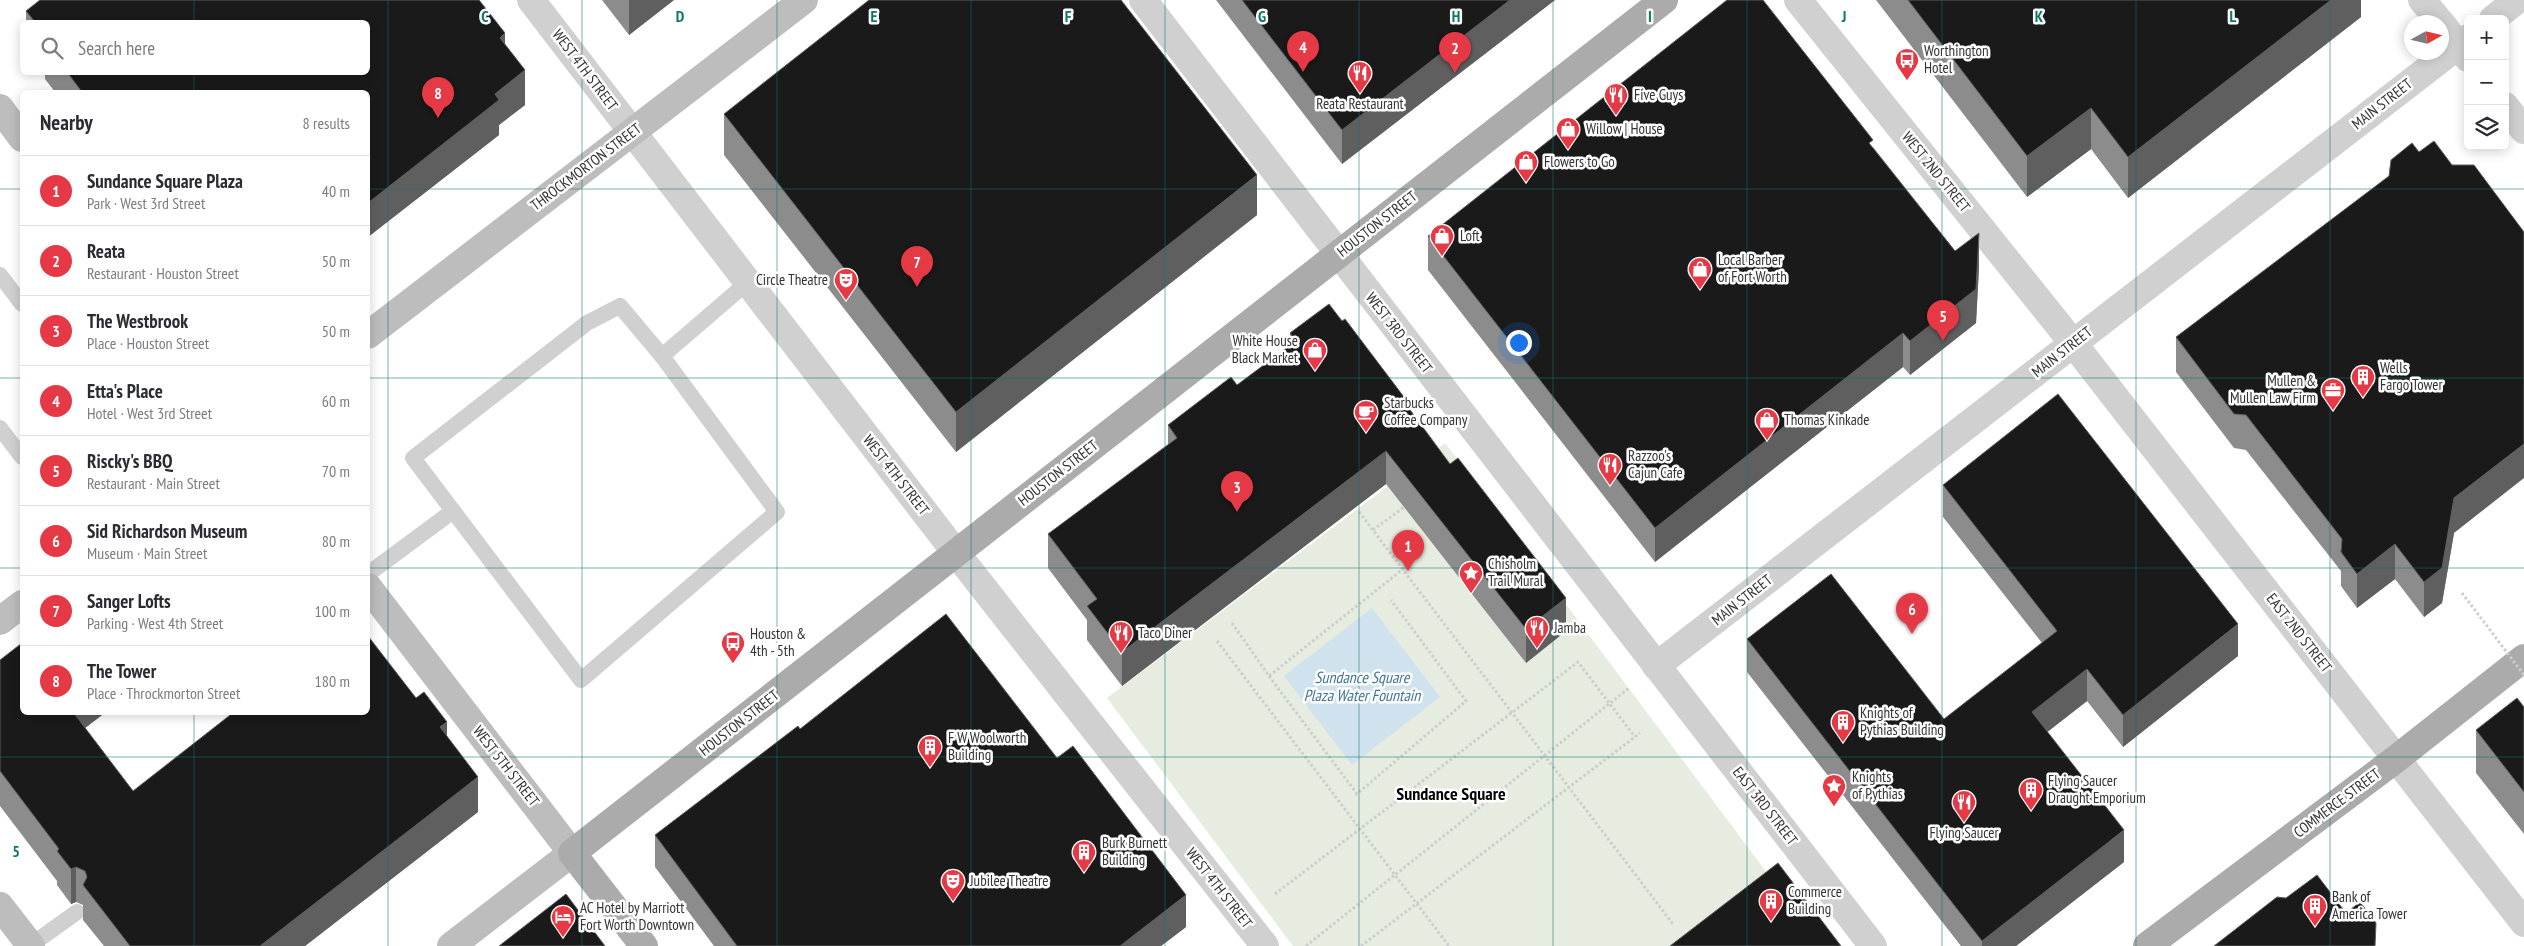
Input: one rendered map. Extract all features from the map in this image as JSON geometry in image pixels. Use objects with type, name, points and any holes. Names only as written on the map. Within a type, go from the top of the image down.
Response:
[{"type":"main road","name":"HOUSTON STREET","points":[[572,853],[1664,0]]},
{"type":"main road","name":"COMMERCE STREET","points":[[2147,946],[2396,759],[2524,658]]},
{"type":"main road","name":"WEST 5TH STREET","points":[[572,853],[644,946]]},
{"type":"street","name":"WEST 4TH STREET","points":[[531,0],[956,553],[1265,946]]},
{"type":"street","name":"THROCKMORTON STREET","points":[[370,332],[804,0]]},
{"type":"street","name":"WEST 2ND STREET","points":[[1798,0],[2073,343]]},
{"type":"street","points":[[2422,0],[2434,15]]},
{"type":"street","points":[[2498,15],[2517,0]]},
{"type":"street","name":"WEST 3RD STREET","points":[[1140,6],[1338,254],[1656,666]]},
{"type":"street","points":[[2449,31],[2464,47]]},
{"type":"street","name":"MAIN STREET","points":[[1656,666],[2073,343],[2464,47]]},
{"type":"street","points":[[0,108],[20,135]]},
{"type":"street","points":[[2509,111],[2524,130]]},
{"type":"street","name":"EAST 2ND STREET","points":[[2073,343],[2524,923]]},
{"type":"street","name":"WEST 5TH STREET","points":[[370,590],[572,853]]},
{"type":"street","points":[[0,621],[20,606]]},
{"type":"street","name":"EAST 3RD STREET","points":[[1656,666],[1873,946]]},
{"type":"street","name":"HOUSTON STREET","points":[[451,946],[572,853]]},
{"type":"street","points":[[0,906],[31,946]]},
{"type":"lane","points":[[0,275],[20,299]]},
{"type":"lane","points":[[662,356],[748,282]]},
{"type":"lane","points":[[620,306],[662,356],[777,512],[581,680],[413,458],[587,323],[620,306]]},
{"type":"lane","points":[[0,428],[20,454]]},
{"type":"lane","points":[[370,573],[453,511]]},
{"type":"lane","points":[[31,946],[78,912]]},
{"type":"path","points":[[1373,530],[1412,501]]},
{"type":"path","points":[[1359,512],[1673,924]]},
{"type":"path","points":[[1269,676],[1403,569]]},
{"type":"path","points":[[2462,593],[2524,675]]},
{"type":"path","points":[[1232,623],[1357,794],[1466,701],[1390,600]]},
{"type":"path","points":[[1217,640],[1449,946]]},
{"type":"path","points":[[1275,894],[1578,662],[1635,737]]},
{"type":"path","points":[[1306,946],[1656,666]]},
{"type":"path","points":[[1361,946],[1640,733]]},
{"type":"shaded area","points":[[1445,443],[1782,893],[1712,946],[1293,946],[1107,698]]},
{"type":"water","name":"Sundance Square Plaza Water Fountain","points":[[1372,608],[1440,697],[1352,765],[1284,676]]},
{"type":"building","points":[[40,0],[479,0],[505,33],[500,38],[525,70],[495,94],[499,100],[370,201],[370,90],[80,90],[69,75],[370,75],[370,20],[33,20],[26,11]]},
{"type":"building","points":[[869,0],[1121,0],[1257,175],[956,412],[724,114]]},
{"type":"building","name":"Reata Restaurant","points":[[1242,0],[1510,0],[1342,130]]},
{"type":"building","points":[[1727,0],[1763,0],[1873,140],[1869,143],[1955,251],[1979,233],[1976,289],[1910,341],[1903,333],[1655,528],[1428,236]]},
{"type":"building","points":[[1908,0],[2331,0],[2128,157],[2091,108],[2027,156]]},
{"type":"building","name":"Wells Fargo Tower","points":[[2434,141],[2452,165],[2474,165],[2524,232],[2524,444],[2454,498],[2442,568],[2424,582],[2395,544],[2357,574],[2341,552],[2342,539],[2246,415],[2234,414],[2176,337],[2389,176],[2391,160],[2412,143],[2419,152]]},
{"type":"building","points":[[1329,304],[1342,321],[1345,319],[1407,401],[1405,403],[1450,464],[1458,458],[1566,598],[1526,629],[1386,451],[1122,652],[1087,606],[1097,599],[1048,534],[1177,438],[1168,425],[1231,377],[1237,385],[1296,341],[1290,333]]},
{"type":"building","points":[[2058,394],[2238,624],[2123,715],[2087,669],[2032,712],[2124,830],[1982,941],[1747,639],[1831,574],[1944,719],[2057,631],[1943,485]]},
{"type":"building","points":[[946,614],[1057,758],[1073,746],[1186,895],[1120,946],[737,946],[655,835],[798,726],[800,729]]},
{"type":"building","points":[[370,639],[416,698],[424,692],[447,722],[440,727],[478,777],[260,946],[130,946],[83,885],[87,877],[85,871],[76,867],[71,869],[57,851],[59,849],[0,771],[0,660],[20,645],[20,715],[75,715],[133,791],[230,715],[370,715]]},
{"type":"building","points":[[2517,698],[2524,707],[2524,792],[2476,730]]},
{"type":"building","points":[[1778,863],[1841,946],[1670,946]]},
{"type":"building","points":[[2317,875],[2346,913],[2360,902],[2376,923],[2375,946],[2214,946],[2277,897],[2286,898]]},
{"type":"building","points":[[566,894],[605,946],[499,946]]},
{"type":"place","name":"Etta's Place","points":[[1303,72]]},
{"type":"place","name":"Reata","points":[[1455,73]]},
{"type":"place","name":"Worthington Hotel","points":[[1907,81]]},
{"type":"place","name":"Reata Restaurant","points":[[1360,94]]},
{"type":"place","name":"Five Guys","points":[[1616,116]]},
{"type":"place","name":"The Tower","points":[[438,118]]},
{"type":"place","name":"Willow | House","points":[[1568,150]]},
{"type":"place","name":"Flowers to Go","points":[[1526,183]]},
{"type":"place","name":"Loft","points":[[1442,257]]},
{"type":"place","name":"Sanger Lofts","points":[[917,287]]},
{"type":"place","name":"Local Barber of Fort Worth","points":[[1700,290]]},
{"type":"place","name":"Circle Theatre","points":[[846,301]]},
{"type":"place","name":"Riscky's BBQ","points":[[1943,341]]},
{"type":"place","name":"White House Black Market","points":[[1315,371]]},
{"type":"place","name":"Wells Fargo Tower","points":[[2363,398]]},
{"type":"place","name":"Mullen & Mullen Law Firm","points":[[2333,411]]},
{"type":"place","name":"Starbucks Coffee Company","points":[[1366,433]]},
{"type":"place","name":"Thomas Kinkade","points":[[1767,441]]},
{"type":"place","name":"Razzoo's Cajun Cafe","points":[[1610,486]]},
{"type":"place","name":"The Westbrook","points":[[1237,512]]},
{"type":"place","name":"Sundance Square Plaza","points":[[1408,571]]},
{"type":"place","name":"Chisholm Trail Mural","points":[[1471,594]]},
{"type":"place","name":"Sid Richardson Museum","points":[[1912,634]]},
{"type":"place","name":"Jamba","points":[[1537,649]]},
{"type":"place","name":"Taco Diner","points":[[1121,654]]},
{"type":"place","name":"Houston & 4th - 5th","points":[[733,664]]},
{"type":"place","name":"Knights of Pythias Building","points":[[1843,743]]},
{"type":"place","name":"F W Woolworth Building","points":[[930,768]]},
{"type":"place","name":"Knights of Pythias","points":[[1834,807]]},
{"type":"place","name":"Flying Saucer Draught Emporium","points":[[2031,811]]},
{"type":"place","name":"Flying Saucer","points":[[1964,823]]},
{"type":"place","name":"Burk Burnett Building","points":[[1084,873]]},
{"type":"place","name":"Jubilee Theatre","points":[[953,902]]},
{"type":"place","name":"Commerce Building","points":[[1771,922]]},
{"type":"place","name":"Bank of America Tower","points":[[2315,927]]},
{"type":"place","name":"AC Hotel by Marriott Fort Worth Downtown","points":[[563,938]]},
{"type":"district","name":"Sundance Square","points":[[1451,794]]}]
